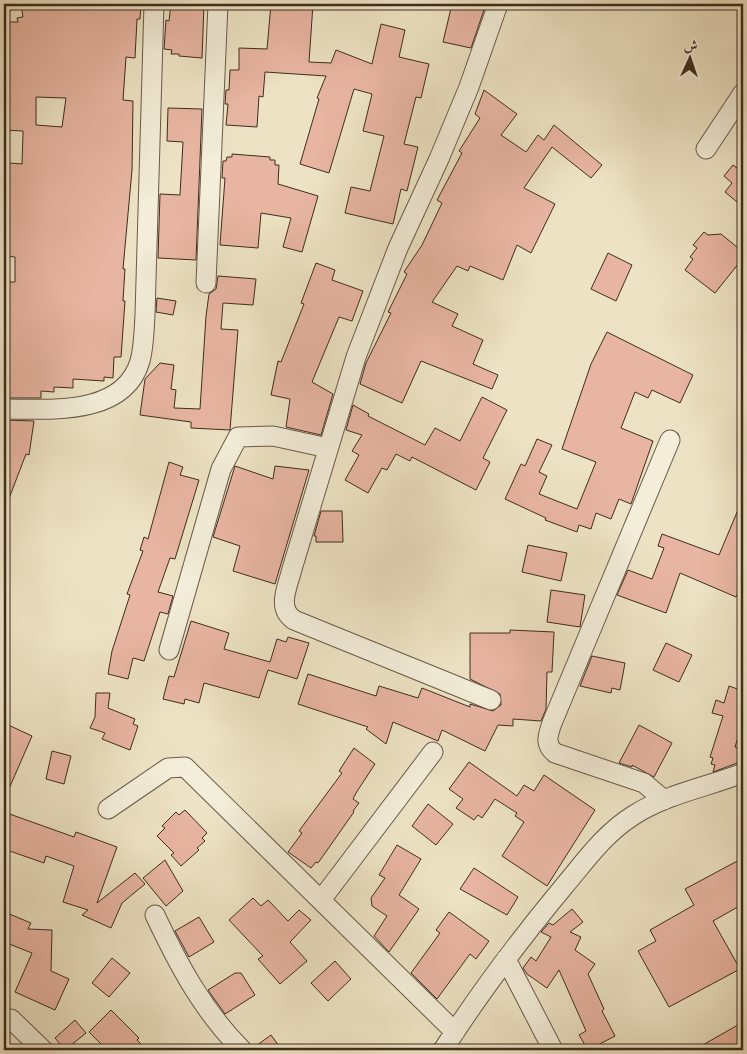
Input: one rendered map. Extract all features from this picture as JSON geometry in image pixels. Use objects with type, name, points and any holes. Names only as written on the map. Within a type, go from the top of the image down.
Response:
[{"type":"street","points":[[4,409],[71,407],[103,401],[126,384],[140,362],[146,315],[154,4]]},
{"type":"street","points":[[206,283],[218,4]]},
{"type":"street","points":[[491,700],[294,620],[285,611],[286,592],[356,357],[386,277],[466,94],[498,4]]},
{"type":"street","points":[[706,149],[743,93]]},
{"type":"street","points":[[169,650],[221,469],[238,436],[273,436],[328,448]]},
{"type":"street","points":[[664,800],[644,783],[555,753],[549,748],[547,741],[552,723],[670,440]]},
{"type":"street","points":[[321,900],[433,752]]},
{"type":"street","points":[[108,810],[168,768],[185,767],[455,1032]]},
{"type":"street","points":[[443,1050],[506,959],[598,845],[618,826],[664,800],[743,773]]},
{"type":"street","points":[[155,915],[179,964],[204,1005],[218,1025],[242,1050]]},
{"type":"street","points":[[506,959],[553,1050]]},
{"type":"street","points":[[11,1019],[43,1050]]},
{"type":"building","points":[[21,4],[141,4],[140,19],[137,19],[135,58],[126,57],[123,100],[133,101],[132,170],[123,269],[125,269],[123,301],[125,301],[121,357],[114,357],[113,378],[104,377],[104,381],[73,379],[73,388],[54,387],[54,392],[41,391],[41,398],[4,398],[4,328],[6,328],[4,282],[15,282],[15,257],[4,256],[8,203],[4,203],[5,182],[9,182],[9,163],[22,164],[23,131],[4,130],[7,41],[4,41],[4,22],[18,22],[17,18],[23,17]],"holes":[[[36,97],[66,98],[62,127],[36,125]]]},
{"type":"building","points":[[171,4],[204,4],[202,58],[179,56],[179,54],[171,54],[172,50],[164,49],[166,20],[169,21]]},
{"type":"building","points":[[271,4],[313,4],[309,62],[331,63],[336,50],[372,64],[381,24],[405,30],[399,57],[429,64],[421,98],[416,97],[404,144],[418,147],[407,191],[401,189],[393,224],[345,213],[351,187],[370,191],[384,136],[363,131],[372,94],[354,89],[329,173],[300,164],[319,99],[317,98],[326,76],[265,72],[263,97],[259,96],[257,127],[226,125],[228,104],[225,104],[226,90],[229,90],[230,70],[239,70],[239,48],[267,49]]},
{"type":"building","points":[[452,4],[486,4],[471,48],[443,42]]},
{"type":"building","points":[[484,90],[517,114],[501,135],[526,152],[538,135],[544,140],[554,125],[602,165],[591,178],[552,147],[524,188],[555,204],[531,253],[517,245],[503,280],[470,266],[468,271],[457,266],[432,302],[458,314],[452,326],[483,340],[473,364],[498,375],[492,389],[421,361],[402,403],[360,384],[366,363],[391,313],[388,312],[407,274],[404,272],[422,245],[442,203],[437,200],[462,153],[459,151],[480,118],[475,114]]},
{"type":"building","points":[[168,108],[202,109],[196,260],[158,258],[160,194],[180,195],[183,142],[167,141]]},
{"type":"building","points":[[232,154],[270,157],[270,160],[275,160],[275,165],[279,165],[278,184],[318,196],[302,252],[283,247],[291,218],[261,213],[258,248],[220,245],[225,178],[222,178],[223,161],[226,161],[227,157],[232,157]]},
{"type":"building","points":[[733,165],[741,171],[743,168],[743,207],[725,192],[732,183],[724,176]]},
{"type":"building","points":[[704,232],[708,235],[721,234],[743,252],[743,258],[715,293],[685,270],[693,259],[690,257],[697,248],[693,245]]},
{"type":"building","points":[[608,253],[632,265],[616,301],[591,289]]},
{"type":"building","points":[[316,263],[335,270],[332,280],[363,291],[352,321],[339,317],[312,382],[333,394],[321,435],[286,427],[290,399],[271,395],[278,361],[281,362],[304,304],[301,303]]},
{"type":"building","points":[[218,276],[256,279],[253,305],[223,303],[221,329],[238,330],[230,430],[191,428],[191,422],[140,415],[145,379],[160,363],[174,365],[171,389],[176,390],[174,408],[200,409],[206,316],[209,294],[216,289]]},
{"type":"building","points":[[157,298],[176,301],[173,315],[156,312]]},
{"type":"building","points":[[607,332],[693,375],[680,403],[652,390],[648,398],[635,392],[621,428],[653,441],[631,504],[619,499],[611,519],[596,513],[591,529],[579,525],[577,532],[545,520],[546,518],[505,499],[521,464],[525,466],[537,439],[552,445],[539,472],[547,476],[539,494],[577,509],[596,462],[562,449],[591,364]]},
{"type":"building","points":[[482,397],[507,410],[483,458],[490,462],[476,490],[412,457],[410,461],[396,454],[387,470],[382,468],[368,493],[345,480],[359,455],[352,451],[362,435],[346,430],[353,405],[369,414],[368,416],[425,445],[435,428],[460,441]]},
{"type":"building","points":[[4,420],[34,421],[29,455],[26,454],[5,509]]},
{"type":"building","points":[[169,462],[183,467],[180,475],[199,480],[175,559],[170,558],[158,592],[173,596],[168,614],[160,612],[144,661],[133,658],[128,679],[108,674],[112,651],[130,595],[127,594],[143,551],[140,550],[144,537],[148,539]]},
{"type":"building","points":[[235,466],[273,479],[275,466],[309,470],[275,584],[233,571],[240,546],[213,537]]},
{"type":"building","points":[[743,498],[743,581],[736,597],[680,573],[666,613],[617,595],[628,570],[652,579],[664,548],[658,546],[662,534],[719,555]]},
{"type":"building","points":[[321,511],[342,511],[343,542],[316,542],[316,536],[314,536]]},
{"type":"building","points":[[528,545],[567,553],[561,581],[522,572]]},
{"type":"building","points":[[551,590],[585,595],[580,627],[547,622]]},
{"type":"building","points":[[191,621],[229,633],[224,649],[270,662],[277,639],[286,642],[288,637],[309,643],[297,679],[268,670],[259,698],[204,683],[199,703],[185,699],[184,704],[163,699],[169,676],[174,677]]},
{"type":"building","points":[[510,630],[554,632],[552,672],[547,672],[546,709],[541,721],[513,719],[513,726],[498,725],[485,751],[442,730],[438,741],[393,722],[386,744],[366,729],[368,727],[298,704],[308,674],[376,696],[379,686],[418,698],[422,688],[470,707],[470,704],[493,711],[501,705],[500,694],[470,679],[470,633],[510,633]]},
{"type":"building","points":[[666,643],[692,655],[679,682],[653,670]]},
{"type":"building","points":[[592,656],[625,663],[620,690],[612,688],[611,693],[580,686]]},
{"type":"building","points":[[729,686],[743,691],[743,720],[735,747],[743,750],[743,753],[740,762],[713,772],[715,765],[711,764],[713,758],[710,757],[723,716],[712,713],[716,700],[724,703]]},
{"type":"building","points":[[96,693],[110,693],[108,708],[135,719],[133,724],[138,726],[130,750],[102,739],[105,733],[90,728],[95,717]]},
{"type":"building","points":[[4,723],[32,736],[4,800]]},
{"type":"building","points":[[639,725],[672,743],[654,777],[632,765],[632,767],[619,763]]},
{"type":"building","points":[[354,748],[375,764],[353,799],[359,803],[354,812],[318,863],[316,862],[311,868],[288,852],[302,833],[299,831],[342,773],[339,771]]},
{"type":"building","points":[[52,751],[71,756],[64,784],[46,779]]},
{"type":"building","points":[[469,762],[517,796],[524,785],[534,791],[544,775],[595,810],[547,886],[502,856],[524,822],[515,816],[517,813],[495,799],[482,818],[478,815],[474,820],[456,808],[463,799],[449,789]]},
{"type":"building","points":[[428,804],[453,824],[436,845],[412,826]]},
{"type":"building","points":[[185,810],[207,833],[202,838],[205,841],[197,848],[199,850],[181,866],[171,855],[174,853],[157,836],[165,828],[162,826],[176,812],[179,815]]},
{"type":"building","points":[[4,812],[74,837],[76,832],[117,847],[97,903],[135,873],[145,884],[122,903],[111,928],[82,915],[88,910],[63,902],[74,866],[46,856],[44,863],[4,849]]},
{"type":"building","points":[[397,845],[421,859],[399,895],[419,909],[389,952],[374,936],[387,916],[372,906],[371,898],[385,878],[379,875]]},
{"type":"building","points":[[743,858],[743,904],[713,921],[740,969],[669,1007],[638,951],[656,941],[650,930],[694,905],[685,889]]},
{"type":"building","points":[[165,860],[183,891],[166,906],[143,878]]},
{"type":"building","points":[[474,868],[518,897],[507,915],[460,889]]},
{"type":"building","points":[[253,898],[261,906],[268,900],[288,921],[299,910],[311,920],[290,942],[307,961],[280,984],[258,959],[263,956],[229,920]]},
{"type":"building","points":[[572,909],[583,922],[570,932],[581,937],[575,950],[595,964],[588,974],[604,1009],[602,1011],[615,1036],[588,1050],[579,1035],[586,1031],[559,970],[547,988],[527,974],[523,968],[531,957],[536,961],[551,937],[541,932],[549,923],[553,925]]},
{"type":"building","points":[[449,912],[489,941],[476,959],[470,954],[437,999],[411,973],[440,933],[436,930]]},
{"type":"building","points":[[7,913],[31,923],[28,929],[52,930],[51,971],[69,979],[55,1010],[15,992],[32,953],[4,942],[4,922]]},
{"type":"building","points":[[199,917],[214,942],[189,957],[175,931]]},
{"type":"building","points":[[112,958],[130,973],[109,997],[92,983]]},
{"type":"building","points":[[335,961],[351,979],[328,1001],[311,983]]},
{"type":"building","points":[[235,973],[241,973],[255,995],[225,1014],[208,990]]},
{"type":"building","points":[[111,1010],[139,1038],[137,1040],[147,1050],[107,1050],[89,1032]]},
{"type":"building","points":[[75,1020],[86,1033],[65,1050],[55,1038]]},
{"type":"building","points":[[743,1022],[743,1050],[694,1050]]},
{"type":"building","points":[[271,1035],[282,1050],[253,1050],[253,1048]]}]
